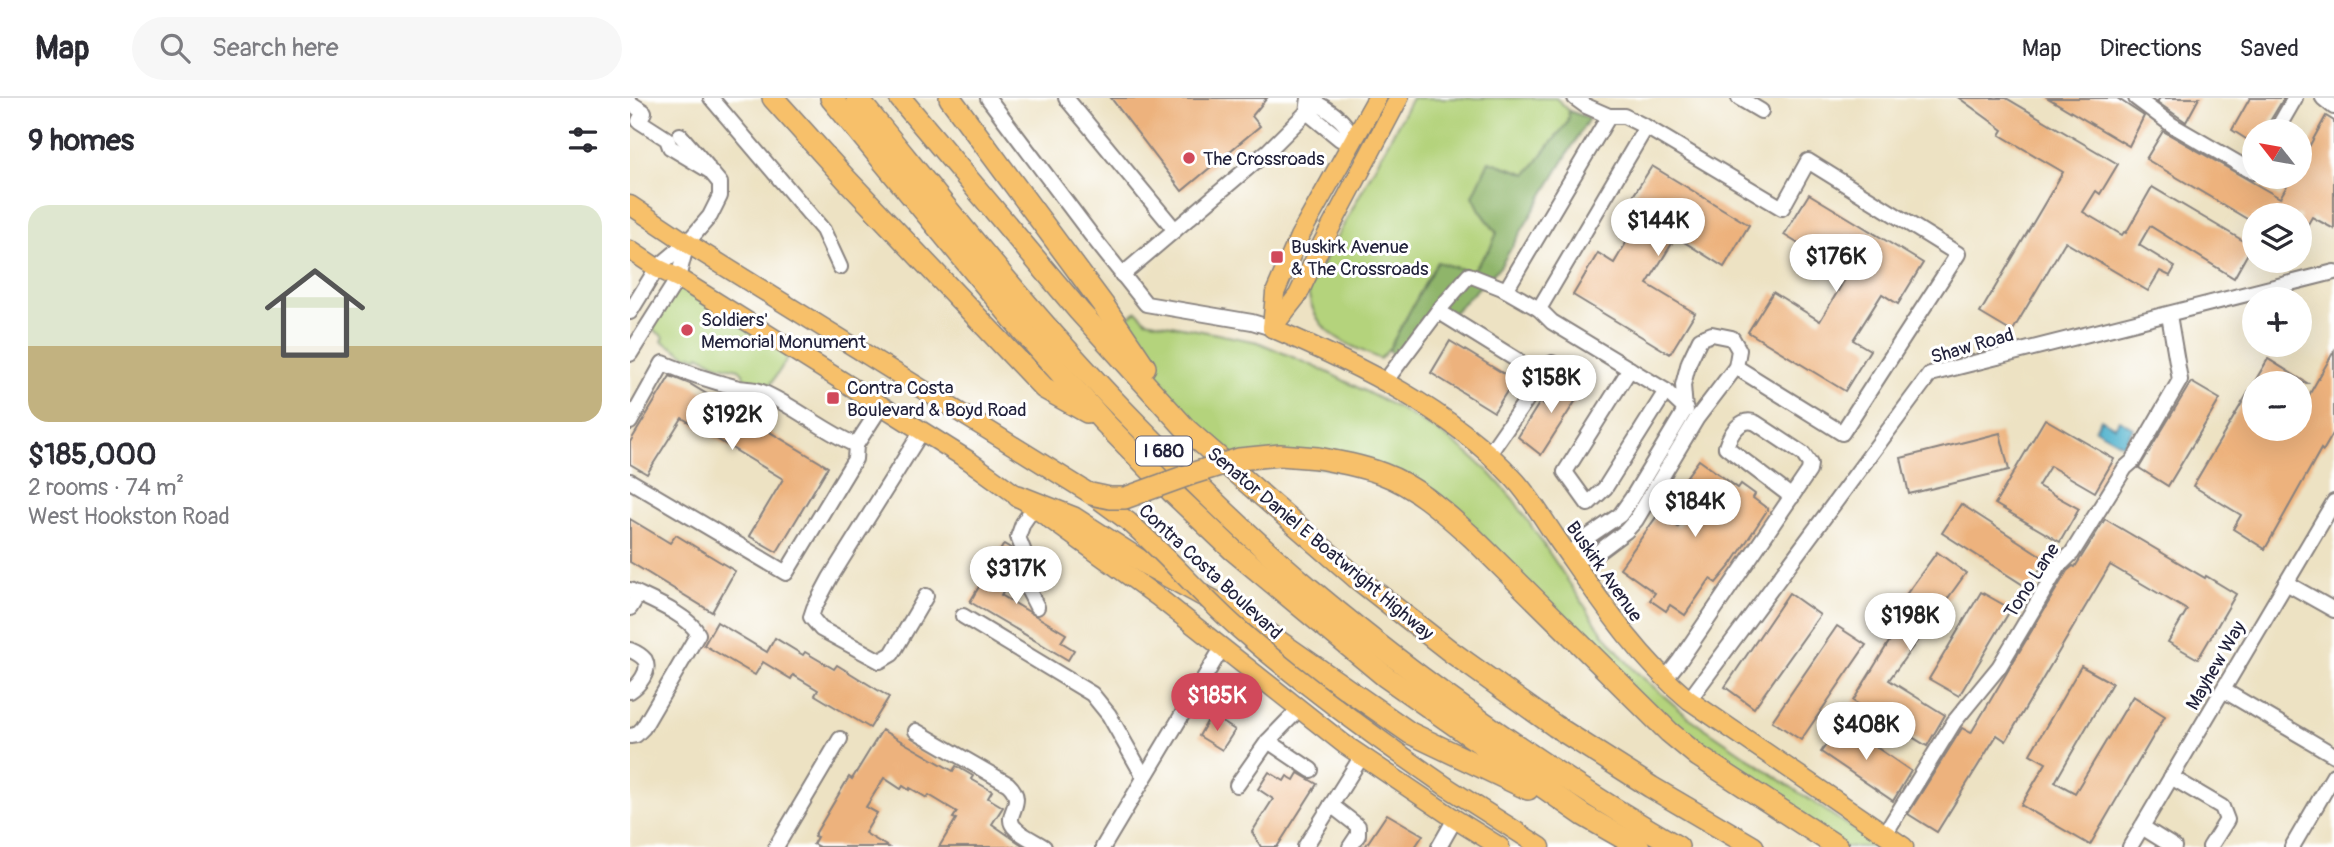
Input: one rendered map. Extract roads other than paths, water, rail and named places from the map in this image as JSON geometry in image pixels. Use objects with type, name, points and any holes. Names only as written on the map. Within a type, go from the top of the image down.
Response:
[{"type":"highway","points":[[773,98],[1044,388],[1103,421]]},
{"type":"highway","name":"I 680","points":[[831,98],[1024,332],[1103,421],[1233,550],[1386,677],[1583,815],[1639,847]]},
{"type":"highway","name":"I 680","points":[[857,98],[1035,314],[1122,410],[1230,516],[1310,589],[1424,679],[1523,750],[1678,847]]},
{"type":"highway","name":"Senator Daniel E Boatwright Highway","points":[[900,98],[1079,311],[1187,430],[1359,579],[1450,650],[1555,726],[1753,847]]},
{"type":"highway","points":[[950,98],[1104,306],[1187,430]]},
{"type":"highway","points":[[1091,494],[1125,498],[1239,459],[1280,454],[1318,458],[1385,475],[1424,496],[1473,538],[1669,732],[1698,755],[1838,847]]},
{"type":"highway","points":[[1026,501],[1073,518],[1143,563],[1248,620],[1410,733],[1583,815]]},
{"type":"main road","points":[[1272,328],[1275,293],[1299,237],[1377,98]]},
{"type":"main road","points":[[1272,328],[1298,295],[1399,98]]},
{"type":"main road","name":"Contra Costa Boulevard","points":[[630,205],[1091,494],[1158,547],[1237,627],[1273,659],[1345,715],[1447,787],[1541,847]]},
{"type":"main road","points":[[630,250],[968,460],[1158,597],[1362,756],[1500,847]]},
{"type":"main road","name":"Buskirk Avenue","points":[[1272,328],[1384,383],[1438,415],[1489,454],[1516,481],[1617,625],[1665,679],[1689,700],[1904,847]]},
{"type":"street","points":[[711,98],[823,230],[840,267]]},
{"type":"street","points":[[1066,98],[1175,230]]},
{"type":"street","points":[[1575,98],[1609,116],[1624,116],[1646,127],[1782,208],[1808,161],[1958,254],[1842,433],[1736,367]]},
{"type":"street","points":[[1739,98],[1761,111]]},
{"type":"street","points":[[2136,98],[2172,125],[2242,166]]},
{"type":"street","points":[[2283,119],[2295,98]]},
{"type":"street","points":[[2323,98],[2334,107]]},
{"type":"street","points":[[990,99],[1146,304],[1272,328]]},
{"type":"street","points":[[630,103],[644,112],[639,121],[674,137],[670,147],[710,170],[720,183],[720,196],[710,216],[687,243],[657,268],[630,312]]},
{"type":"street","points":[[1122,275],[1269,150],[1308,103],[1339,139],[1353,138]]},
{"type":"street","points":[[1506,290],[1609,116]]},
{"type":"street","points":[[1539,309],[1646,127]]},
{"type":"street","points":[[630,354],[678,278],[687,243]]},
{"type":"street","name":"Shaw Road","points":[[1689,700],[1930,374],[2334,272]]},
{"type":"street","points":[[1384,383],[1469,275],[1506,290],[1539,309],[1552,322],[1666,391],[1691,414]]},
{"type":"street","points":[[1438,311],[1517,360]]},
{"type":"street","name":"Tono Lane","points":[[1885,834],[1954,722],[1999,667],[2059,566],[2072,552],[2125,468],[2133,461],[2180,380],[2169,315]]},
{"type":"street","points":[[1570,558],[1582,541],[1620,515],[1691,414],[1736,367],[1740,350],[1732,338],[1712,334],[1700,339],[1689,362],[1683,385],[1691,414]]},
{"type":"street","points":[[630,422],[663,363],[739,388],[758,390],[780,400],[840,439],[856,445]]},
{"type":"street","points":[[1489,454],[1552,363]]},
{"type":"street","points":[[1630,369],[1565,472],[1588,504],[1605,488],[1666,391]]},
{"type":"street","points":[[630,481],[786,573],[855,459],[856,445],[882,405]]},
{"type":"street","points":[[1665,679],[1680,660],[1792,497],[1809,471],[1808,459],[1756,423],[1745,421],[1735,430],[1726,447],[1792,497]]},
{"type":"street","points":[[922,431],[830,578],[811,617],[821,629],[880,661],[892,654],[926,596]]},
{"type":"street","points":[[1026,501],[1018,537],[1026,556],[1019,572],[1037,607]]},
{"type":"street","name":"Mayhew Way","points":[[2130,847],[2286,583],[2328,526],[2334,502]]},
{"type":"street","points":[[2286,583],[2334,610]]},
{"type":"street","points":[[630,608],[634,592],[684,618],[694,626],[698,634],[643,728],[636,735],[630,736]]},
{"type":"street","points":[[963,616],[1092,694],[1109,715],[1144,777]]},
{"type":"street","points":[[1102,847],[1222,648]]},
{"type":"street","points":[[630,649],[644,659],[646,664],[646,671],[636,687],[630,691]]},
{"type":"street","points":[[2223,690],[2334,755]]},
{"type":"street","points":[[1237,785],[1268,741],[1299,709]]},
{"type":"street","points":[[916,731],[1009,784],[1018,796],[1011,823],[1015,829],[1044,847]]},
{"type":"street","points":[[776,847],[840,740]]},
{"type":"street","points":[[1268,741],[1311,770]]},
{"type":"street","points":[[1305,847],[1362,756]]},
{"type":"street","points":[[2292,847],[2334,775]]},
{"type":"street","points":[[2171,777],[2222,807],[2227,820],[2210,847]]},
{"type":"street","points":[[1331,805],[1359,826],[1358,835],[1350,847]]},
{"type":"street","points":[[1439,847],[1455,819]]},
{"type":"street","points":[[2142,827],[2174,847]]},
{"type":"water","points":[[2101,419],[2115,427],[2119,420],[2133,428],[2123,445],[2095,429]]},
{"type":"place","name":"The Crossroads","points":[[1189,158]]},
{"type":"place","name":"Buskirk Avenue & The Crossroads","points":[[1277,257]]},
{"type":"place","name":"Soldiers' Memorial Monument","points":[[687,330]]},
{"type":"place","name":"Contra Costa Boulevard & Boyd Road","points":[[833,398]]}]
